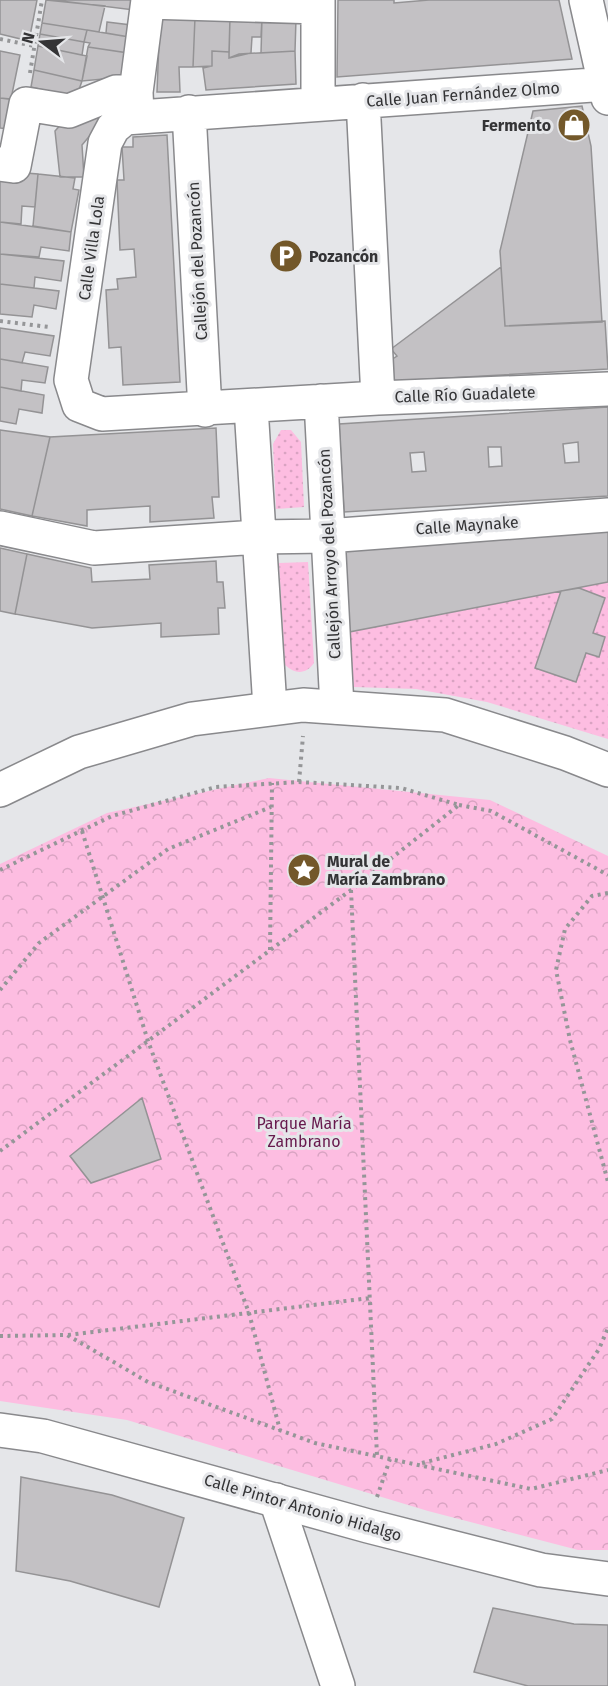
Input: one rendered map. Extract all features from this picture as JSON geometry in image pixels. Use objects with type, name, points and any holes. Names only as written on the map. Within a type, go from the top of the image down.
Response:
[{"type":"street","points":[[586,0],[607,89]]},
{"type":"street","points":[[601,0],[608,15]]},
{"type":"street","points":[[0,165],[14,165],[26,104],[69,111],[116,92],[136,104],[148,1],[318,4],[318,103]]},
{"type":"street","name":"Calle Juan Fernández Olmo","points":[[318,103],[607,89]]},
{"type":"street","points":[[363,100],[378,398]]},
{"type":"street","name":"Calle Villa Lola","points":[[251,407],[102,414],[79,405],[71,380],[105,143],[113,128],[136,104],[189,112],[318,103]]},
{"type":"street","name":"Callejón del Pozancón","points":[[189,112],[205,410]]},
{"type":"street","name":"Calle Río Guadalete","points":[[251,407],[321,401],[608,388]]},
{"type":"street","name":"Callejón Arroyo del Pozancón","points":[[321,401],[337,707]]},
{"type":"street","points":[[251,407],[270,708]]},
{"type":"street","name":"Calle Maynake","points":[[0,528],[94,548],[258,537],[327,536],[608,515]]},
{"type":"street","points":[[0,790],[79,752],[192,719],[303,705],[445,715],[565,753],[608,770]]},
{"type":"street","name":"Calle Pintor Antonio Hidalgo","points":[[0,1430],[43,1436],[368,1526],[541,1570],[608,1579]]},
{"type":"street","points":[[276,1500],[338,1686]]},
{"type":"path","points":[[26,104],[42,0]]},
{"type":"path","points":[[0,39],[34,46]]},
{"type":"path","points":[[0,321],[79,331]]},
{"type":"path","points":[[299,782],[303,732],[313,732]]},
{"type":"path","points":[[0,870],[112,816],[216,787],[299,782],[401,788],[459,805],[491,811],[608,875]]},
{"type":"path","points":[[270,950],[272,783]]},
{"type":"path","points":[[0,1151],[351,890],[459,805]]},
{"type":"path","points":[[0,990],[39,943],[168,849],[271,807]]},
{"type":"path","points":[[82,831],[148,1041],[249,1312],[280,1430]]},
{"type":"path","points":[[351,890],[377,1456]]},
{"type":"path","points":[[608,892],[591,896],[564,929],[556,970],[570,1040],[608,1182]]},
{"type":"path","points":[[0,1336],[67,1335],[370,1298]]},
{"type":"path","points":[[419,1464],[496,1444],[552,1419],[599,1349],[608,1328]]},
{"type":"path","points":[[67,1335],[148,1382],[315,1443],[531,1489],[608,1470]]},
{"type":"path","points":[[368,1526],[390,1459]]},
{"type":"green space","points":[[281,430],[291,430],[301,442],[304,507],[276,509],[273,444]]},
{"type":"green space","points":[[308,562],[314,663],[308,669],[297,672],[285,665],[279,563]]},
{"type":"green space","points":[[608,582],[608,739],[487,702],[416,689],[354,687],[349,632],[561,591],[586,653],[599,657],[605,638],[593,633],[605,598],[579,588]]},
{"type":"green space","name":"Parque María Zambrano","points":[[269,778],[490,800],[608,856],[608,1550],[578,1550],[428,1511],[127,1420],[0,1401],[0,864],[107,813]]},
{"type":"building","points":[[0,0],[37,0],[29,41],[0,34]]},
{"type":"building","points":[[46,0],[105,6],[99,32],[42,23]]},
{"type":"building","points":[[53,0],[136,0],[134,10]]},
{"type":"building","points":[[338,0],[394,0],[394,3],[429,0],[559,0],[572,59],[337,77]]},
{"type":"building","points":[[160,16],[195,17],[193,67],[179,67],[180,92],[157,92]]},
{"type":"building","points":[[195,17],[230,17],[229,52],[212,51],[212,66],[193,67]]},
{"type":"building","points":[[230,17],[262,18],[261,37],[252,37],[251,53],[229,58]]},
{"type":"building","points":[[262,18],[296,19],[295,51],[261,53]]},
{"type":"building","points":[[107,22],[131,25],[129,37],[106,33]]},
{"type":"building","points":[[42,23],[87,30],[84,42],[40,34]]},
{"type":"building","points":[[87,30],[129,37],[128,53],[88,47],[90,43],[84,42]]},
{"type":"building","points":[[40,34],[84,42],[82,55],[38,46]]},
{"type":"building","points":[[38,46],[87,56],[82,81],[34,70]]},
{"type":"building","points":[[88,47],[128,53],[125,77],[82,81]]},
{"type":"building","points":[[0,51],[20,55],[11,99],[0,98]]},
{"type":"building","points":[[212,51],[229,52],[229,58],[239,54],[295,51],[296,84],[206,90],[203,68],[212,66]]},
{"type":"building","points":[[34,70],[82,81],[76,98],[31,87]]},
{"type":"building","points":[[0,98],[16,100],[11,129],[0,128]]},
{"type":"building","points":[[582,106],[591,146],[602,322],[505,326],[500,251],[533,111]]},
{"type":"building","points":[[108,114],[82,145],[84,177],[60,177],[55,131],[64,121]]},
{"type":"building","points":[[167,135],[180,382],[123,385],[121,347],[109,348],[106,290],[118,289],[117,279],[136,277],[134,249],[120,250],[117,180],[124,180],[122,147],[133,147],[133,137]]},
{"type":"building","points":[[0,171],[38,174],[35,207],[22,206],[21,224],[0,222]]},
{"type":"building","points":[[38,174],[75,178],[73,189],[79,190],[71,232],[33,226]]},
{"type":"building","points":[[0,222],[71,232],[69,251],[41,247],[39,257],[0,254]]},
{"type":"building","points":[[0,254],[64,261],[61,281],[35,277],[34,288],[0,284]]},
{"type":"building","points":[[501,267],[505,326],[605,321],[608,369],[394,381],[391,360],[397,356],[391,349]]},
{"type":"building","points":[[0,284],[59,291],[56,309],[34,305],[32,317],[0,314]]},
{"type":"building","points":[[0,328],[54,336],[50,356],[25,352],[22,363],[0,359]]},
{"type":"building","points":[[0,359],[48,367],[45,383],[22,380],[21,391],[0,387]]},
{"type":"building","points":[[0,387],[44,395],[42,413],[19,409],[16,424],[0,421]]},
{"type":"building","points":[[608,407],[608,496],[344,512],[339,424]],"holes":[[[578,442],[579,462],[565,463],[563,444]],[[488,447],[501,447],[502,466],[489,467]],[[424,452],[426,471],[412,472],[410,453]]]},
{"type":"building","points":[[216,428],[219,497],[212,497],[214,518],[150,522],[150,506],[87,510],[87,526],[32,516],[50,437]]},
{"type":"building","points":[[0,430],[50,437],[32,516],[0,509]]},
{"type":"building","points":[[608,531],[608,582],[349,632],[344,546]]},
{"type":"building","points":[[0,548],[27,554],[15,614],[0,611]]},
{"type":"building","points":[[27,554],[91,568],[92,582],[150,579],[149,565],[216,561],[217,582],[223,582],[225,608],[218,608],[219,634],[161,637],[161,623],[92,628],[15,614]]},
{"type":"building","points":[[579,588],[605,598],[593,633],[605,637],[599,657],[586,653],[576,682],[535,668],[561,591]]},
{"type":"building","points":[[142,1098],[161,1159],[91,1183],[70,1156]]},
{"type":"building","points":[[21,1477],[112,1495],[184,1518],[159,1607],[70,1581],[16,1571]]},
{"type":"building","points":[[493,1608],[574,1624],[608,1625],[608,1686],[528,1686],[474,1672]]},
{"type":"place","name":"Fermento","points":[[574,125]]},
{"type":"place","name":"Pozancón","points":[[286,256]]},
{"type":"place","name":"Mural de María Zambrano","points":[[304,870]]}]
